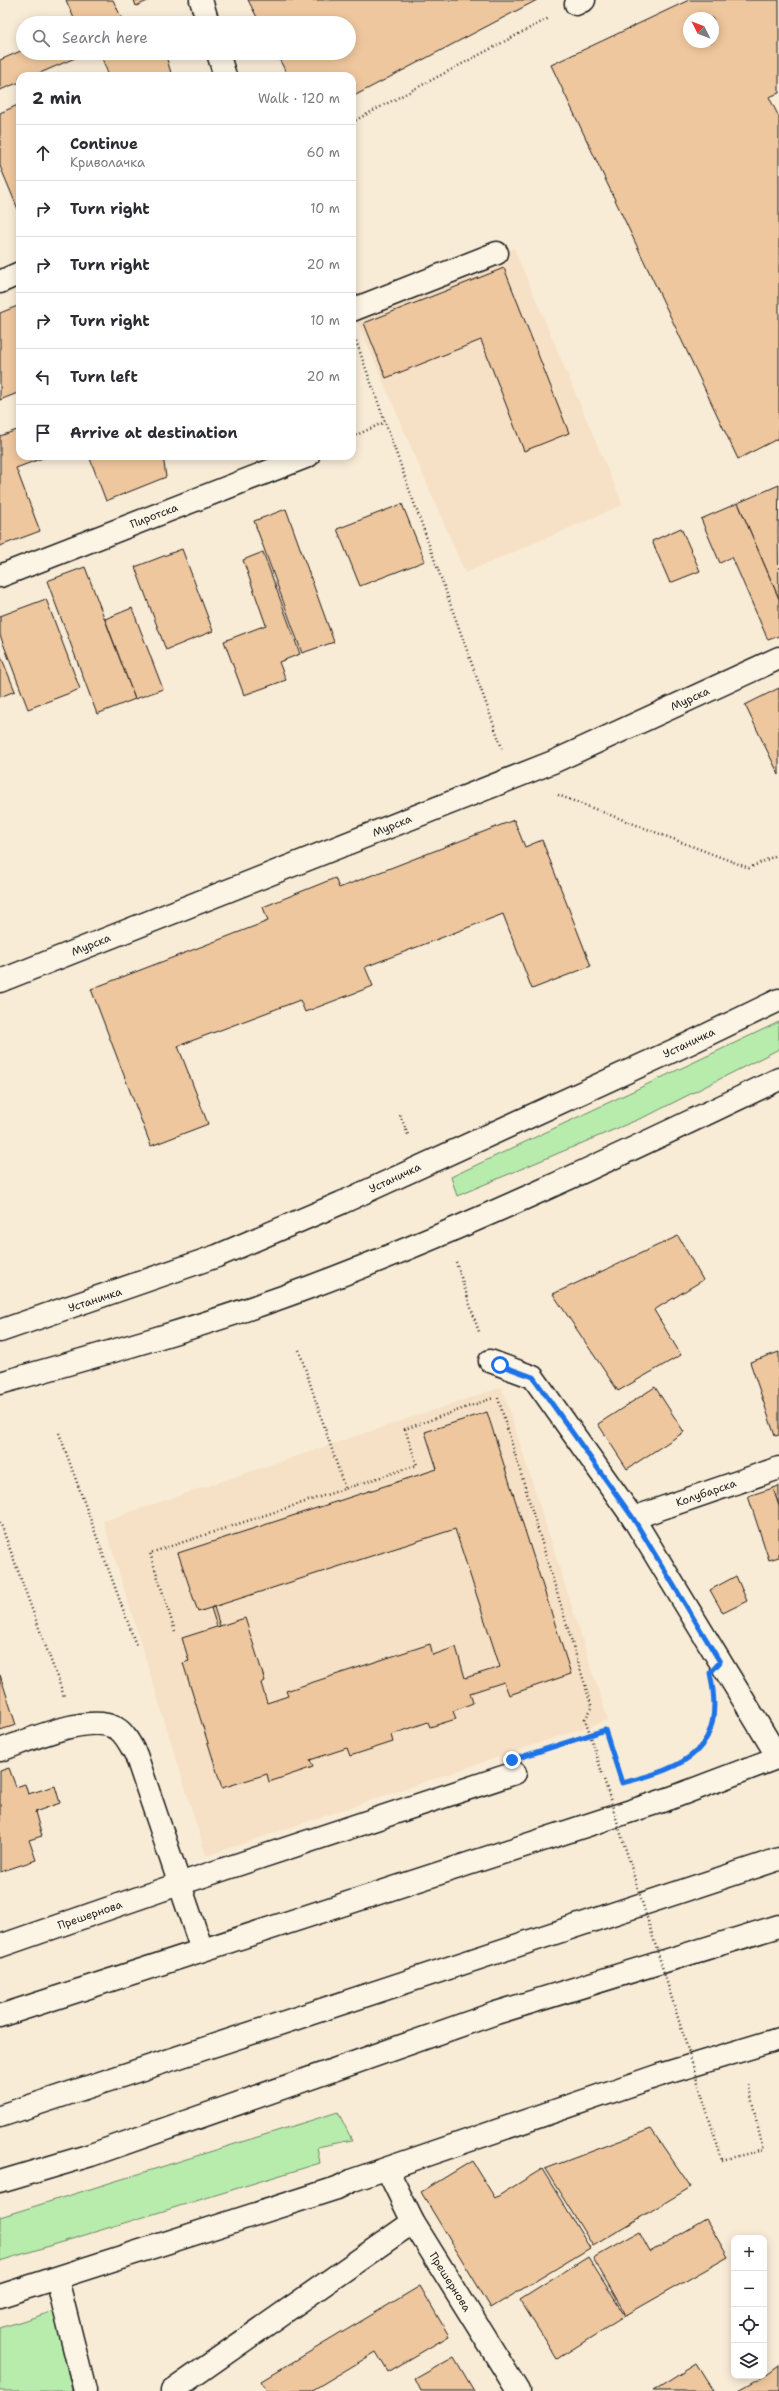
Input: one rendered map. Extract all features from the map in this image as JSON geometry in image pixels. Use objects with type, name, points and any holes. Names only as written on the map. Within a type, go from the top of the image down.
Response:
[{"type":"main road","points":[[201,0],[206,16]]},
{"type":"main road","points":[[220,60],[224,72]]},
{"type":"main road","points":[[356,308],[497,252]]},
{"type":"main road","points":[[0,282],[16,275]]},
{"type":"main road","name":"Пиротска","points":[[0,576],[298,460]]},
{"type":"main road","name":"Мурска","points":[[0,981],[513,778],[607,738],[779,658]]},
{"type":"main road","name":"Устаничка","points":[[0,1331],[119,1292],[217,1256],[341,1203],[690,1043],[779,1000]]},
{"type":"main road","points":[[0,1383],[166,1336],[345,1273],[447,1233],[779,1079]]},
{"type":"main road","points":[[0,2016],[671,1798],[779,1757],[633,1518],[533,1377],[490,1361]]},
{"type":"main road","name":"Колубарска","points":[[633,1518],[779,1468]]},
{"type":"main road","points":[[0,1750],[75,1726],[107,1725],[117,1728],[126,1737],[136,1755],[202,1950]]},
{"type":"main road","name":"Прешернова","points":[[0,1946],[179,1884],[516,1773]]},
{"type":"main road","points":[[0,2116],[779,1860]]},
{"type":"main road","points":[[0,2182],[91,2155],[496,2013],[779,1926]]},
{"type":"main road","points":[[0,2296],[337,2188],[660,2075],[741,2052],[779,2039]]},
{"type":"main road","name":"Прешернова","points":[[387,2170],[413,2222],[518,2391]]},
{"type":"main road","points":[[172,2391],[413,2222]]},
{"type":"main road","points":[[57,2278],[85,2391]]},
{"type":"path","points":[[356,120],[580,2]]},
{"type":"path","points":[[356,339],[513,778],[749,868],[779,854]]},
{"type":"path","points":[[356,436],[385,422]]},
{"type":"path","points":[[464,1291],[490,1361]]},
{"type":"path","points":[[299,1350],[345,1489]]},
{"type":"path","points":[[175,1631],[150,1554],[417,1465],[405,1429],[497,1396],[592,1708],[584,1718],[722,2160],[763,2150],[741,2052]]},
{"type":"path","points":[[60,1433],[136,1645]]},
{"type":"path","points":[[0,1522],[75,1726]]},
{"type":"path","points":[[687,1760],[708,1736],[714,1717],[714,1710]]},
{"type":"path","points":[[533,1753],[605,1730],[622,1783],[628,1781]]},
{"type":"shaded area","points":[[514,248],[623,505],[465,573],[356,316]]},
{"type":"shaded area","points":[[502,1387],[608,1720],[206,1856],[103,1521]]},
{"type":"green space","points":[[779,1022],[779,1049],[651,1114],[457,1196],[451,1177]]},
{"type":"green space","points":[[338,2112],[352,2140],[317,2147],[320,2163],[0,2261],[0,2217]]},
{"type":"green space","points":[[54,2311],[72,2391],[0,2391],[0,2328]]},
{"type":"building","points":[[66,0],[113,0],[121,16],[73,16]]},
{"type":"building","points":[[134,0],[150,0],[136,6]]},
{"type":"building","points":[[248,0],[537,0],[356,95],[356,72],[286,72],[280,60],[356,60],[356,16],[256,16]]},
{"type":"building","points":[[689,0],[779,0],[779,93],[769,97],[779,117],[779,438],[738,459],[551,65]]},
{"type":"building","points":[[16,53],[16,60],[70,60],[42,72],[16,72],[16,84],[0,90],[0,60]]},
{"type":"building","points":[[103,60],[167,60],[171,72],[107,72]]},
{"type":"building","points":[[16,106],[16,204],[0,166],[0,113]]},
{"type":"building","points":[[504,268],[569,433],[524,451],[481,340],[386,378],[364,323]]},
{"type":"building","points":[[16,307],[16,394],[0,400],[0,313]]},
{"type":"building","points":[[16,430],[16,460],[37,460],[16,468],[40,531],[0,546],[0,436]]},
{"type":"building","points":[[91,460],[164,460],[166,477],[106,501]]},
{"type":"building","points":[[779,485],[778,531],[779,599],[738,503]]},
{"type":"building","points":[[738,503],[779,599],[779,636],[768,640],[732,557],[720,563],[701,519]]},
{"type":"building","points":[[402,504],[425,561],[360,586],[337,529]]},
{"type":"building","points":[[286,509],[334,642],[302,653],[254,521]]},
{"type":"building","points":[[681,528],[700,571],[670,583],[652,541]]},
{"type":"building","points":[[182,549],[213,631],[166,650],[135,567]]},
{"type":"building","points":[[263,552],[300,654],[279,662],[286,680],[244,695],[224,641],[266,625],[243,560]]},
{"type":"building","points":[[85,567],[135,699],[97,714],[47,581]]},
{"type":"building","points":[[46,599],[80,689],[28,709],[0,635],[0,616]]},
{"type":"building","points":[[132,608],[163,689],[135,699],[105,619]]},
{"type":"building","points":[[0,654],[15,691],[0,697]]},
{"type":"building","points":[[779,688],[779,775],[745,705]]},
{"type":"building","points":[[514,820],[525,847],[542,840],[591,966],[532,989],[503,914],[365,967],[373,986],[305,1012],[300,1000],[178,1046],[208,1124],[151,1146],[91,989],[268,921],[263,907],[335,878],[339,888]]},
{"type":"building","points":[[678,1236],[703,1280],[654,1310],[681,1355],[618,1391],[553,1294]]},
{"type":"building","points":[[779,1352],[779,1435],[775,1436],[750,1362]]},
{"type":"building","points":[[655,1387],[684,1432],[627,1469],[598,1424]]},
{"type":"building","points":[[487,1412],[571,1674],[509,1695],[504,1682],[470,1693],[473,1703],[453,1711],[456,1719],[430,1727],[428,1722],[391,1735],[393,1742],[350,1756],[347,1748],[310,1760],[313,1767],[269,1782],[267,1774],[222,1788],[183,1663],[189,1661],[182,1638],[245,1618],[265,1681],[261,1683],[267,1703],[288,1696],[286,1691],[430,1644],[433,1655],[456,1647],[465,1678],[500,1667],[455,1529],[198,1612],[178,1553],[437,1469],[425,1432]]},
{"type":"building","points":[[779,1486],[779,1506],[773,1488]]},
{"type":"building","points":[[773,1488],[779,1506],[779,1557],[769,1560],[748,1496]]},
{"type":"building","points":[[736,1576],[747,1601],[723,1613],[710,1590]]},
{"type":"building","points":[[214,1607],[220,1626],[217,1627],[211,1608]]},
{"type":"building","points":[[0,1675],[16,1725],[0,1730]]},
{"type":"building","points":[[9,1768],[16,1787],[25,1784],[28,1794],[55,1786],[60,1803],[35,1812],[42,1836],[29,1840],[36,1860],[0,1872],[0,1771]]},
{"type":"building","points":[[651,2129],[691,2187],[593,2246],[545,2169]]},
{"type":"building","points":[[472,2161],[495,2198],[542,2169],[590,2248],[491,2308],[421,2192]]},
{"type":"building","points":[[706,2219],[728,2257],[626,2315],[593,2258],[639,2232],[650,2252]]},
{"type":"building","points":[[588,2257],[625,2316],[557,2359],[520,2300]]},
{"type":"building","points":[[420,2286],[449,2336],[388,2372],[376,2352],[311,2391],[267,2391],[261,2381]]},
{"type":"building","points":[[454,2357],[474,2391],[421,2391],[415,2379]]},
{"type":"building","points":[[696,2364],[713,2391],[653,2391]]},
{"type":"building","points":[[779,2365],[779,2391],[737,2391],[759,2379],[767,2379],[767,2374]]},
{"type":"route","points":[[500,1365],[533,1377],[633,1518],[720,1662],[710,1673],[713,1688],[714,1717],[708,1736],[687,1760],[661,1773],[622,1783],[605,1730],[512,1760]]}]
